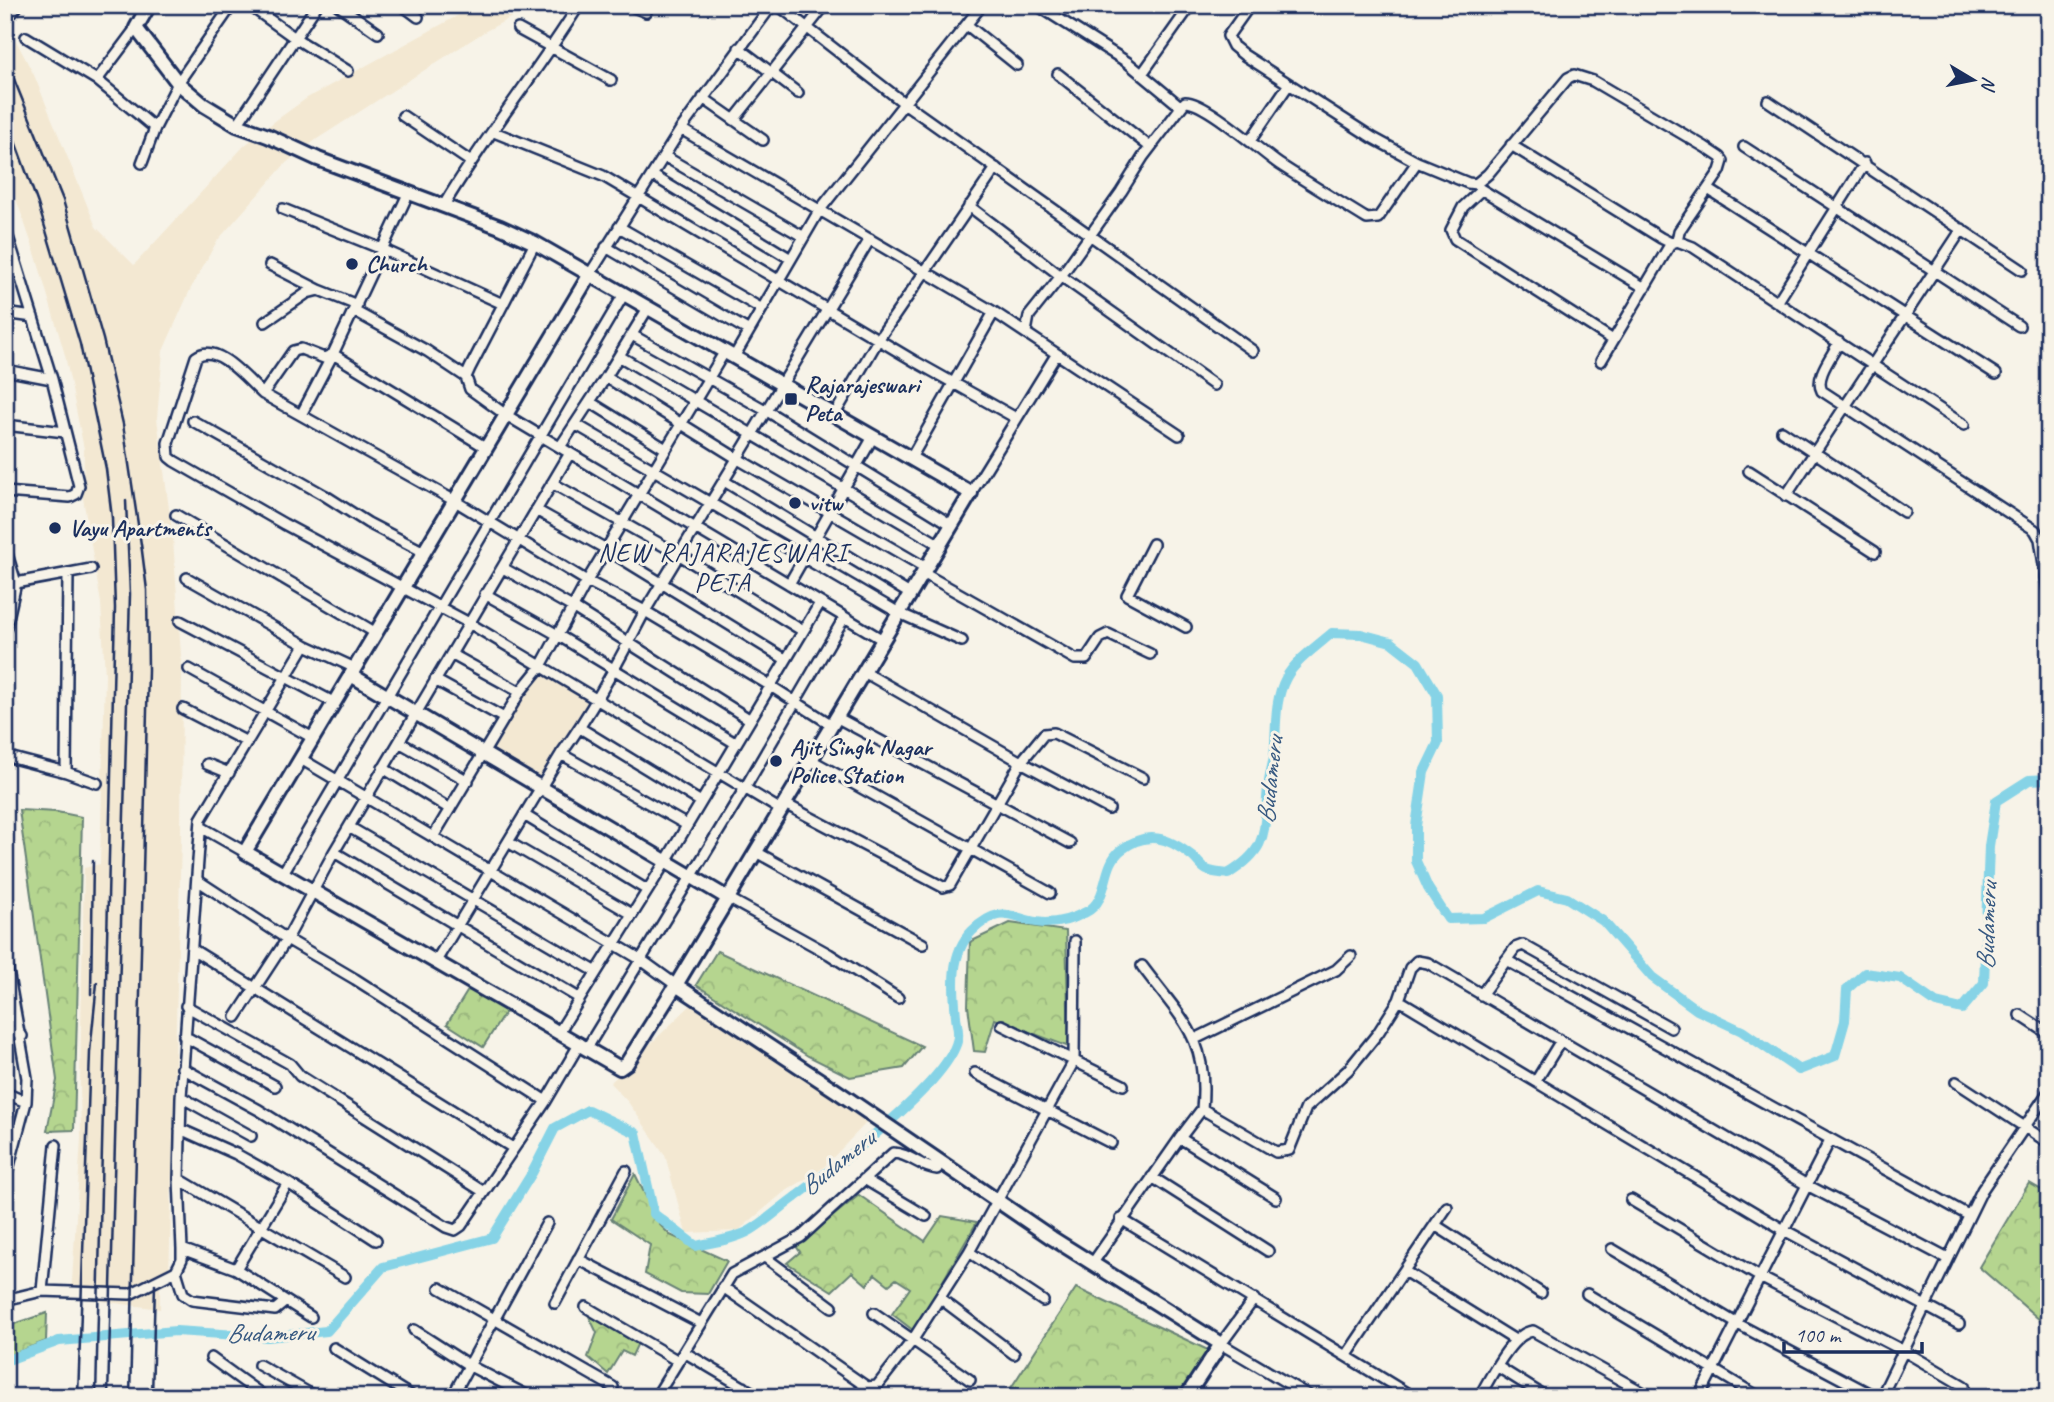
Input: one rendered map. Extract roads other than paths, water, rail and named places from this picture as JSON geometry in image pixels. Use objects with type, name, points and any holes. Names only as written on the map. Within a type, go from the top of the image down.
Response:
[{"type":"street","points":[[97,80],[136,29],[149,5]]},
{"type":"street","points":[[142,163],[155,128],[178,83],[232,5]]},
{"type":"street","points":[[249,5],[348,71]]},
{"type":"street","points":[[237,125],[317,5]]},
{"type":"street","points":[[338,5],[379,33]]},
{"type":"street","points":[[402,5],[418,17]]},
{"type":"street","points":[[444,205],[471,162],[552,49],[579,5]]},
{"type":"street","points":[[629,5],[646,12]]},
{"type":"street","points":[[245,852],[606,247],[681,129],[772,5]]},
{"type":"street","points":[[778,5],[904,103],[1253,351]]},
{"type":"street","points":[[734,120],[825,5]]},
{"type":"street","points":[[433,837],[520,692],[541,666],[556,634],[708,378],[749,331],[819,211],[982,5]]},
{"type":"street","points":[[1037,5],[1052,9],[1127,62],[1180,106]]},
{"type":"street","points":[[1142,74],[1191,5]]},
{"type":"street","points":[[1250,5],[1228,36],[1229,41],[1244,55],[1373,138],[1417,162],[1478,187],[1644,288]]},
{"type":"street","points":[[967,24],[1017,65]]},
{"type":"street","points":[[136,29],[178,83],[204,105],[237,125],[535,243],[971,493]]},
{"type":"street","points":[[518,29],[611,80]]},
{"type":"street","points":[[26,37],[97,80],[155,128]]},
{"type":"street","points":[[739,48],[798,93]]},
{"type":"street","points":[[1058,74],[1150,147]]},
{"type":"street","points":[[1601,361],[1685,222],[1720,171],[1723,161],[1593,81],[1580,76],[1568,78],[1511,145],[1457,216],[1451,230],[1452,235],[1613,340]]},
{"type":"street","points":[[1250,141],[1289,85]]},
{"type":"street","points":[[703,99],[763,140]]},
{"type":"street","points":[[1768,101],[1865,163],[2022,270]]},
{"type":"street","points":[[1026,332],[1029,316],[1061,276],[1180,106],[1190,102],[1197,105],[1279,163],[1371,220],[1378,218],[1417,162]]},
{"type":"street","points":[[403,116],[471,162]]},
{"type":"street","points":[[681,129],[1026,332],[1056,355],[1179,435]]},
{"type":"street","points":[[494,132],[603,176],[878,340],[1016,418]]},
{"type":"street","points":[[1511,145],[1674,242],[1693,247],[1964,425]]},
{"type":"street","points":[[1744,147],[2019,326]]},
{"type":"street","points":[[664,156],[804,237]]},
{"type":"street","points":[[1778,301],[1865,163]]},
{"type":"street","points":[[835,414],[878,340],[996,168]]},
{"type":"street","points":[[652,175],[791,260]]},
{"type":"street","points":[[1708,189],[1996,374]]},
{"type":"street","points":[[301,415],[333,354],[409,192]]},
{"type":"street","points":[[969,206],[1061,276],[1214,385]]},
{"type":"street","points":[[283,209],[503,304]]},
{"type":"street","points":[[619,227],[762,309]]},
{"type":"street","points":[[5,228],[9,251],[52,379],[79,486],[76,494],[70,497],[5,492]]},
{"type":"street","points":[[1786,496],[1962,229]]},
{"type":"street","points":[[436,961],[561,754],[580,728],[678,554],[870,239]]},
{"type":"street","points":[[466,377],[535,243]]},
{"type":"street","points":[[606,247],[749,331]]},
{"type":"street","points":[[270,265],[355,308],[427,351],[466,377],[470,389],[506,415],[883,640]]},
{"type":"street","points":[[265,322],[307,293],[319,290]]},
{"type":"street","points":[[284,873],[624,294]]},
{"type":"street","points":[[560,447],[648,308]]},
{"type":"street","points":[[5,313],[33,317]]},
{"type":"street","points":[[911,458],[994,313]]},
{"type":"street","points":[[632,335],[767,411],[952,525]]},
{"type":"street","points":[[1839,342],[1820,377],[1819,386],[1822,391],[2035,530],[2040,539],[2049,597]]},
{"type":"street","points":[[262,394],[293,351],[301,349],[324,358],[333,354]]},
{"type":"street","points":[[1070,843],[997,804],[795,702],[455,501],[262,394],[235,366],[223,358],[200,353],[191,368],[172,427],[167,450],[169,457],[284,524],[469,623],[745,788],[943,887],[950,885],[971,848],[997,804],[1021,762],[1038,738],[1050,733],[1143,778]]},
{"type":"street","points":[[333,354],[485,447]]},
{"type":"street","points":[[201,827],[615,1066],[624,1066],[676,985],[726,897],[756,852],[1056,355]]},
{"type":"street","points":[[619,356],[940,545]]},
{"type":"street","points":[[5,370],[52,379]]},
{"type":"street","points":[[606,377],[738,459],[1075,659],[1086,659],[1100,638],[1108,634],[1150,654]]},
{"type":"street","points":[[590,402],[666,449]]},
{"type":"street","points":[[192,421],[305,484],[368,523],[424,552]]},
{"type":"street","points":[[575,424],[899,613],[962,641]]},
{"type":"street","points":[[5,425],[65,432]]},
{"type":"street","points":[[1782,431],[1904,512]]},
{"type":"street","points":[[789,584],[873,437]]},
{"type":"street","points":[[236,1017],[287,939],[366,797],[570,453]]},
{"type":"street","points":[[1749,471],[1875,552]]},
{"type":"street","points":[[724,481],[910,594]]},
{"type":"street","points":[[552,483],[678,554],[803,631]]},
{"type":"street","points":[[537,510],[785,659]]},
{"type":"street","points":[[176,515],[376,633]]},
{"type":"street","points":[[1153,544],[1126,595],[1186,627]]},
{"type":"street","points":[[5,547],[16,583],[6,626]]},
{"type":"street","points":[[503,568],[572,607],[749,719]]},
{"type":"street","points":[[5,579],[16,583],[91,569]]},
{"type":"street","points":[[66,772],[68,573]]},
{"type":"street","points":[[187,578],[353,672],[415,714],[726,897],[829,954],[898,998]]},
{"type":"street","points":[[485,594],[735,743]]},
{"type":"street","points":[[559,1032],[666,861],[820,603]]},
{"type":"street","points":[[182,1068],[259,1110],[451,1230],[461,1226],[640,959],[745,788],[844,618]]},
{"type":"street","points":[[180,621],[335,703]]},
{"type":"street","points":[[5,1300],[42,1291],[130,1294],[176,1271],[182,1259],[179,1179],[182,1068],[201,819],[305,645]]},
{"type":"street","points":[[450,654],[520,692]]},
{"type":"street","points":[[189,669],[313,738]]},
{"type":"street","points":[[864,672],[1109,809]]},
{"type":"street","points":[[435,680],[504,718]]},
{"type":"street","points":[[183,709],[247,742]]},
{"type":"street","points":[[580,728],[701,802]]},
{"type":"street","points":[[399,743],[468,781]]},
{"type":"street","points":[[561,754],[687,825]]},
{"type":"street","points":[[5,756],[97,783]]},
{"type":"street","points":[[300,759],[640,959],[838,1092],[939,1165],[998,1200],[1092,1264],[1311,1397]]},
{"type":"street","points":[[811,760],[1050,893]]},
{"type":"street","points":[[207,764],[229,773]]},
{"type":"street","points":[[383,768],[450,809]]},
{"type":"street","points":[[524,816],[647,890]]},
{"type":"street","points":[[349,827],[595,971]]},
{"type":"street","points":[[508,842],[632,914]]},
{"type":"street","points":[[334,852],[579,998]]},
{"type":"street","points":[[756,852],[923,943]]},
{"type":"street","points":[[197,880],[546,1101]]},
{"type":"street","points":[[723,1287],[867,1387],[877,1386],[941,1299],[1074,1061],[1075,941]]},
{"type":"street","points":[[1481,995],[1515,947],[1526,946],[1671,1028]]},
{"type":"street","points":[[191,948],[513,1148]]},
{"type":"street","points":[[5,954],[27,1069],[26,1102],[9,1153],[5,1181]]},
{"type":"street","points":[[1195,1039],[1336,970],[1351,956]]},
{"type":"street","points":[[1506,960],[1968,1216]]},
{"type":"street","points":[[1202,1109],[1276,1152],[1289,1150],[1306,1108],[1354,1063],[1378,1033],[1398,1000],[1410,968],[1418,961],[1428,963],[1807,1185],[1948,1259]]},
{"type":"street","points":[[1092,1264],[1121,1219],[1202,1109],[1204,1073],[1195,1039],[1142,966]]},
{"type":"street","points":[[1398,1000],[1784,1230],[1959,1324]]},
{"type":"street","points":[[186,1006],[290,1064],[300,1076],[484,1192]]},
{"type":"street","points":[[2020,1015],[2049,1034]]},
{"type":"street","points":[[1002,1025],[1123,1086]]},
{"type":"street","points":[[5,1028],[22,1036]]},
{"type":"street","points":[[184,1036],[275,1086]]},
{"type":"street","points":[[1536,1081],[1560,1042]]},
{"type":"street","points":[[975,1073],[1111,1143]]},
{"type":"street","points":[[1956,1082],[2049,1143]]},
{"type":"street","points":[[5,1093],[26,1102]]},
{"type":"street","points":[[1612,1249],[1736,1323],[1878,1397],[1990,1176],[2048,1093]]},
{"type":"street","points":[[181,1097],[251,1136]]},
{"type":"street","points":[[180,1129],[236,1154],[288,1183],[376,1240]]},
{"type":"street","points":[[1180,1138],[1276,1198]]},
{"type":"street","points":[[1699,1397],[1830,1140]]},
{"type":"street","points":[[42,1291],[56,1145]]},
{"type":"street","points":[[656,1397],[723,1287],[738,1270],[766,1258],[802,1237],[893,1153],[904,1155],[922,1165],[939,1165]]},
{"type":"street","points":[[555,1303],[626,1171]]},
{"type":"street","points":[[1152,1177],[1268,1251]]},
{"type":"street","points":[[179,1179],[345,1277]]},
{"type":"street","points":[[864,1179],[926,1216]]},
{"type":"street","points":[[236,1269],[288,1183]]},
{"type":"street","points":[[1631,1200],[1760,1277],[1964,1385]]},
{"type":"street","points":[[1347,1355],[1447,1207]]},
{"type":"street","points":[[1121,1219],[1413,1397]]},
{"type":"street","points":[[452,1397],[547,1223]]},
{"type":"street","points":[[1435,1225],[1541,1293]]},
{"type":"street","points":[[182,1249],[236,1269],[311,1317]]},
{"type":"street","points":[[969,1252],[1043,1301]]},
{"type":"street","points":[[766,1258],[832,1307]]},
{"type":"street","points":[[578,1259],[701,1323]]},
{"type":"street","points":[[176,1271],[183,1294],[192,1300],[275,1310],[286,1301]]},
{"type":"street","points":[[1404,1271],[1515,1340]]},
{"type":"street","points":[[440,1288],[613,1387]]},
{"type":"street","points":[[1587,1294],[1759,1397]]},
{"type":"street","points":[[941,1299],[1014,1354]]},
{"type":"street","points":[[1186,1397],[1254,1299]]},
{"type":"street","points":[[586,1307],[678,1361]]},
{"type":"street","points":[[874,1313],[970,1380]]},
{"type":"street","points":[[414,1330],[470,1366],[530,1397]]},
{"type":"street","points":[[1479,1397],[1515,1340],[1528,1331],[1538,1333],[1651,1397]]},
{"type":"street","points":[[334,1348],[414,1397]]},
{"type":"street","points":[[684,1352],[760,1397]]},
{"type":"street","points":[[211,1359],[265,1397]]},
{"type":"street","points":[[259,1365],[316,1397]]},
{"type":"street","points":[[1498,1367],[1546,1397]]},
{"type":"street","points":[[738,1397],[744,1387]]},
{"type":"waterway","name":"Budameru","points":[[5,1361],[59,1341],[176,1331],[267,1337],[327,1331],[383,1267],[492,1238],[532,1173],[555,1128],[588,1110],[636,1133],[654,1214],[696,1246],[751,1230],[861,1146],[935,1077],[951,1055],[958,1037],[954,994],[956,960],[965,940],[983,922],[992,917],[1008,915],[1034,922],[1051,923],[1086,912],[1099,900],[1115,857],[1121,850],[1140,840],[1166,840],[1183,849],[1205,869],[1218,873],[1228,874],[1251,856],[1258,847],[1264,828],[1268,784],[1274,757],[1277,707],[1282,687],[1295,666],[1332,633],[1361,634],[1391,642],[1418,663],[1437,695],[1438,743],[1424,772],[1416,826],[1416,861],[1428,888],[1448,919],[1484,918],[1538,891],[1567,898],[1603,921],[1652,977],[1697,1010],[1742,1031],[1799,1070],[1835,1056],[1845,1021],[1847,989],[1865,973],[1900,978],[1936,1003],[1962,1009],[1984,983],[1989,846],[1996,801],[2029,780],[2049,779]]},
{"type":"railway","points":[[5,57],[63,200],[103,339],[123,424],[147,590],[148,670],[130,1397]]},
{"type":"railway","points":[[5,114],[38,204],[80,344],[106,469],[112,518],[115,608],[96,1397]]},
{"type":"railway","points":[[108,1397],[130,594],[126,501]]},
{"type":"railway","points":[[91,994],[93,861]]},
{"type":"railway","points":[[78,1397],[90,1052],[97,983]]},
{"type":"railway","points":[[152,1397],[155,1284]]},
{"type":"place","name":"Church","points":[[352,264]]},
{"type":"place","name":"Rajarajeswari Peta","points":[[791,399]]},
{"type":"place","name":"vitw","points":[[795,503]]},
{"type":"place","name":"Vayu Apartments","points":[[55,528]]},
{"type":"place","name":"Ajit Singh Nagar Police Station","points":[[776,761]]},
{"type":"district","name":"NEW RAJARAJESWARI PETA","points":[[723,567]]}]
